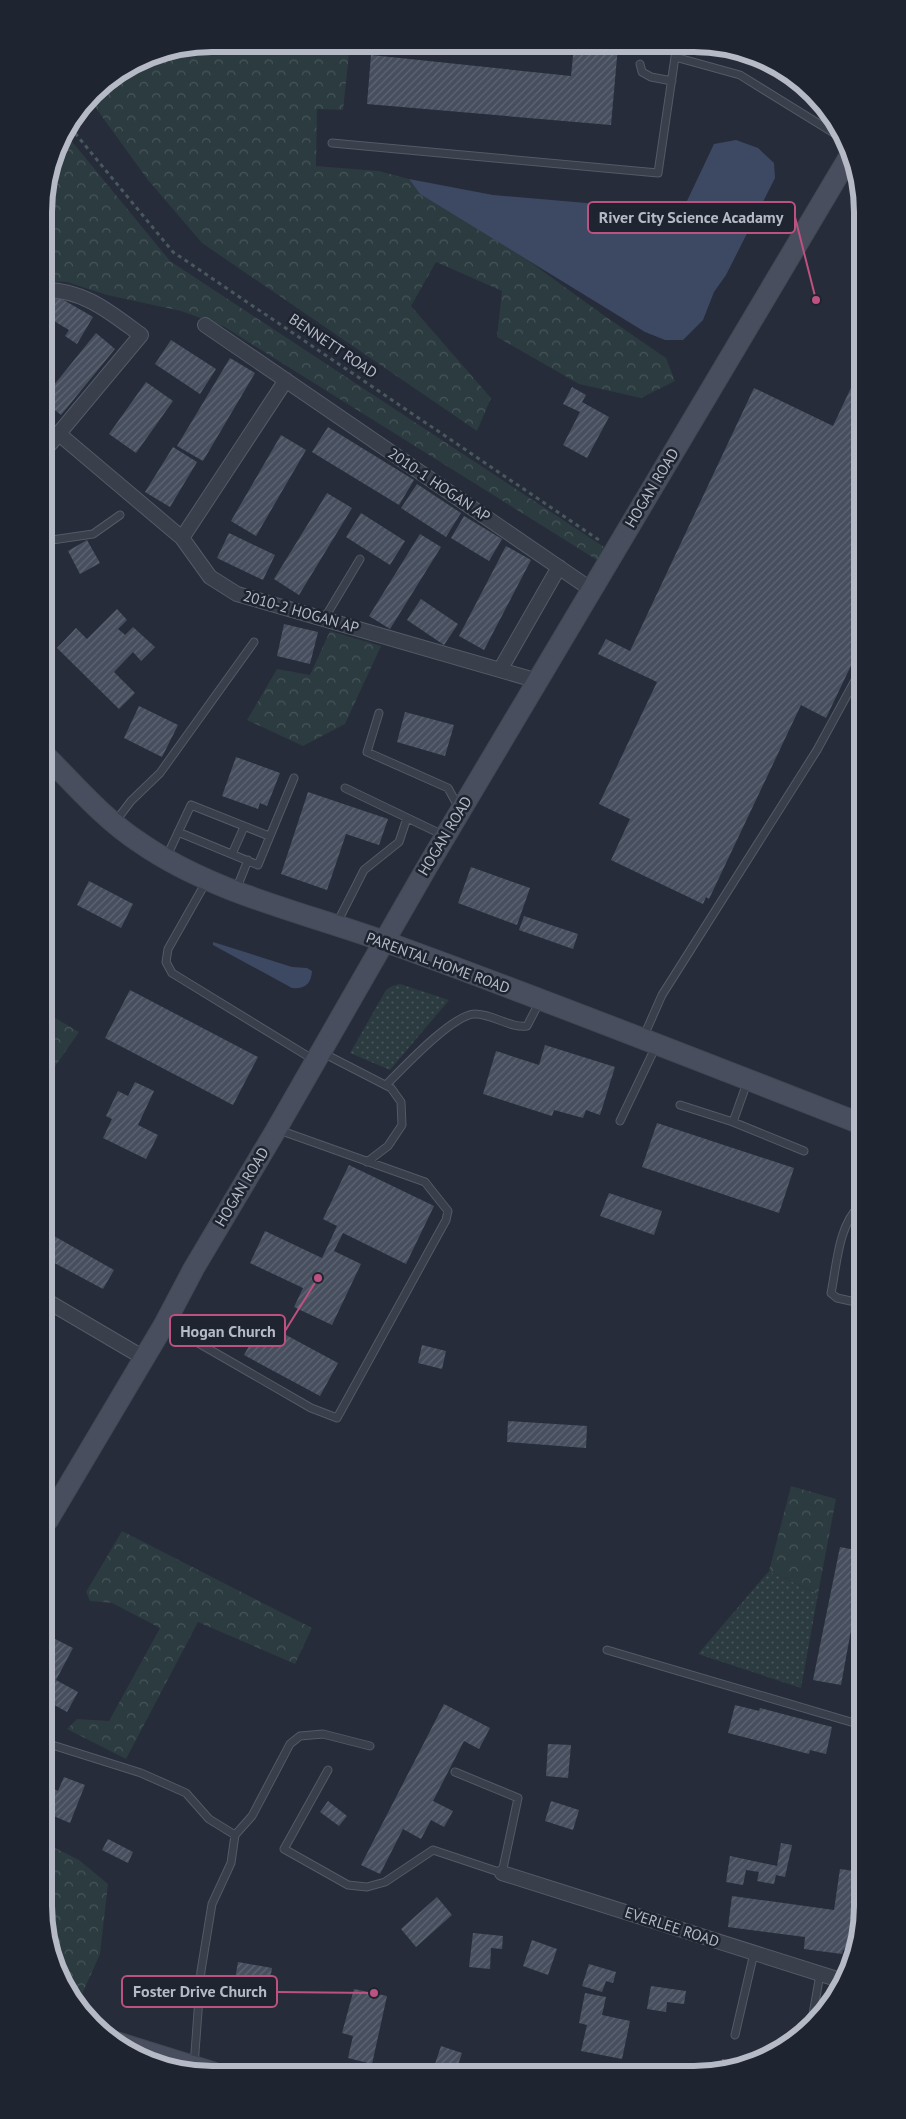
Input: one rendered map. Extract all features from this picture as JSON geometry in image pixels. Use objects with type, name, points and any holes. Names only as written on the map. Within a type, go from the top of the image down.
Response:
[{"type":"main road","name":"HOGAN ROAD","points":[[52,1513],[165,1323],[194,1268],[276,1130],[445,836],[845,163]]},
{"type":"main road","name":"PARENTAL HOME ROAD","points":[[53,762],[114,822],[138,842],[207,879],[260,900],[384,941],[853,1120]]},
{"type":"main road","points":[[143,2050],[186,2064]]},
{"type":"street","points":[[53,290],[62,290],[100,306],[141,335],[53,441]]},
{"type":"street","name":"2010-1 HOGAN AP","points":[[204,325],[592,590]]},
{"type":"street","points":[[182,538],[286,380]]},
{"type":"street","name":"2010-2 HOGAN AP","points":[[59,434],[182,538],[210,576],[237,594],[538,681]]},
{"type":"street","points":[[500,670],[559,567]]},
{"type":"street","points":[[52,1304],[144,1358]]},
{"type":"street","name":"EVERLEE ROAD","points":[[502,1873],[836,1979]]},
{"type":"lane","points":[[332,143],[658,173],[675,52]]},
{"type":"lane","points":[[675,57],[740,75],[831,131]]},
{"type":"lane","points":[[640,64],[642,72],[651,77],[672,81]]},
{"type":"lane","points":[[53,539],[93,534],[120,515]]},
{"type":"lane","points":[[324,619],[360,560]]},
{"type":"lane","points":[[114,822],[131,801],[160,774],[254,642]]},
{"type":"lane","points":[[620,1121],[649,1043],[662,995],[817,750],[854,683]]},
{"type":"lane","points":[[379,713],[367,752],[448,788],[460,811]]},
{"type":"lane","points":[[178,832],[258,865],[294,778]]},
{"type":"lane","points":[[345,788],[445,836]]},
{"type":"lane","points":[[165,858],[191,805],[269,836]]},
{"type":"lane","points":[[336,926],[364,870],[399,842],[407,818]]},
{"type":"lane","points":[[232,854],[244,826]]},
{"type":"lane","points":[[236,890],[248,860]]},
{"type":"lane","points":[[207,879],[168,949],[166,962],[172,973],[318,1056],[391,1088],[401,1102],[402,1125],[388,1146],[367,1162]]},
{"type":"lane","points":[[386,1085],[421,1050],[454,1023],[472,1014],[487,1015],[519,1027],[527,1026],[540,1001]]},
{"type":"lane","points":[[733,1122],[748,1080]]},
{"type":"lane","points":[[680,1105],[733,1122],[804,1151]]},
{"type":"lane","points":[[165,1323],[311,1408],[337,1418],[446,1220],[448,1211],[425,1182],[276,1130]]},
{"type":"lane","points":[[853,1211],[850,1214],[842,1237],[831,1293],[837,1298],[853,1302]]},
{"type":"lane","points":[[607,1650],[853,1723]]},
{"type":"lane","points":[[203,2066],[201,1971],[212,1904],[230,1863],[235,1835],[252,1816],[290,1744],[300,1736],[323,1734],[370,1746]]},
{"type":"lane","points":[[52,1745],[141,1773],[186,1793],[209,1819],[235,1835]]},
{"type":"lane","points":[[328,1770],[284,1849],[348,1885],[367,1888],[385,1882],[433,1850],[502,1873],[518,1798],[455,1772]]},
{"type":"lane","points":[[735,2035],[754,1953]]},
{"type":"lane","points":[[813,2013],[820,1974]]},
{"type":"path","name":"BENNETT ROAD","points":[[74,132],[173,252],[615,550]]},
{"type":"green space","points":[[202,53],[349,53],[343,110],[317,109],[316,166],[379,171],[409,179],[420,194],[529,261],[666,358],[675,381],[641,398],[579,384],[497,337],[502,291],[436,262],[411,306],[491,398],[477,431],[202,243],[148,180],[94,105],[124,79],[161,61]]},
{"type":"green space","points":[[71,140],[170,261],[604,547],[597,560],[223,326],[181,311],[107,295],[67,282],[53,281],[53,202],[58,171]]},
{"type":"green space","points":[[330,631],[381,646],[345,724],[303,746],[247,720],[277,669],[310,675]]},
{"type":"green space","points":[[400,984],[449,1000],[390,1070],[350,1053],[386,990]]},
{"type":"green space","points":[[53,1016],[79,1032],[52,1070]]},
{"type":"green space","points":[[791,1486],[836,1499],[818,1594],[769,1571]]},
{"type":"green space","points":[[122,1531],[312,1628],[295,1664],[198,1622],[126,1759],[67,1729],[77,1719],[109,1721],[160,1628],[112,1603],[90,1601],[86,1592]]},
{"type":"green space","points":[[769,1571],[818,1594],[801,1688],[698,1654]]},
{"type":"green space","points":[[52,1847],[79,1860],[108,1884],[100,1954],[81,1997],[65,1968],[58,1948],[52,1906]]},
{"type":"water","points":[[736,140],[758,148],[774,163],[775,178],[726,275],[714,292],[703,320],[683,340],[665,340],[645,332],[420,194],[409,179],[493,195],[633,207],[672,207],[687,201],[714,144]]},
{"type":"water","points":[[213,942],[292,967],[307,968],[312,971],[310,980],[303,987],[292,988],[213,945]]},
{"type":"building","points":[[573,52],[617,52],[611,125],[367,104],[371,55],[571,76]]},
{"type":"building","points":[[55,295],[93,317],[77,344],[65,336],[69,330],[53,320],[53,299]]},
{"type":"building","points":[[96,333],[115,349],[61,415],[53,408],[53,386]]},
{"type":"building","points":[[171,340],[216,369],[200,394],[155,364]]},
{"type":"building","points":[[230,358],[255,373],[203,461],[177,446]]},
{"type":"building","points":[[146,382],[173,401],[136,453],[109,434]]},
{"type":"building","points":[[854,382],[854,660],[826,718],[801,705],[709,899],[706,897],[703,904],[611,860],[630,819],[599,804],[657,682],[598,654],[606,639],[630,651],[754,388],[833,426]]},
{"type":"building","points":[[572,387],[586,395],[582,402],[609,417],[587,458],[563,445],[580,412],[563,404]]},
{"type":"building","points":[[328,427],[414,480],[399,505],[312,452]]},
{"type":"building","points":[[281,435],[306,450],[256,536],[231,521]]},
{"type":"building","points":[[173,447],[197,462],[170,507],[145,492]]},
{"type":"building","points":[[417,484],[461,513],[446,537],[401,508]]},
{"type":"building","points":[[327,493],[352,508],[299,595],[274,579]]},
{"type":"building","points":[[361,513],[405,541],[390,565],[346,537]]},
{"type":"building","points":[[464,516],[502,539],[489,561],[451,538]]},
{"type":"building","points":[[229,533],[275,555],[263,580],[217,558]]},
{"type":"building","points":[[420,534],[441,547],[390,629],[369,616]]},
{"type":"building","points":[[87,540],[100,563],[80,574],[68,551]]},
{"type":"building","points":[[506,546],[531,560],[484,650],[459,636]]},
{"type":"building","points":[[421,599],[458,624],[444,645],[407,620]]},
{"type":"building","points":[[117,609],[127,620],[118,629],[125,635],[133,627],[155,647],[141,661],[133,652],[114,672],[135,693],[119,709],[57,648],[76,628],[87,639]]},
{"type":"building","points":[[284,624],[318,632],[310,664],[277,656]]},
{"type":"building","points":[[139,706],[178,725],[162,757],[124,738]]},
{"type":"building","points":[[405,712],[454,725],[445,756],[397,742]]},
{"type":"building","points":[[236,757],[280,773],[267,806],[260,803],[258,809],[222,796]]},
{"type":"building","points":[[308,792],[388,819],[379,845],[346,834],[327,890],[281,874]]},
{"type":"building","points":[[471,867],[530,888],[517,925],[458,903]]},
{"type":"building","points":[[89,881],[133,904],[121,928],[77,905]]},
{"type":"building","points":[[524,916],[578,934],[573,949],[519,930]]},
{"type":"building","points":[[130,990],[258,1057],[233,1105],[105,1038]]},
{"type":"building","points":[[545,1045],[615,1067],[600,1115],[586,1110],[583,1118],[554,1110],[552,1116],[483,1094],[496,1051],[539,1065]]},
{"type":"building","points":[[135,1082],[154,1091],[138,1125],[158,1135],[146,1159],[103,1138],[112,1119],[106,1116],[118,1091],[128,1096]]},
{"type":"building","points":[[657,1123],[794,1168],[779,1213],[642,1167]]},
{"type":"building","points":[[349,1165],[434,1206],[406,1264],[343,1233],[334,1251],[361,1264],[332,1325],[294,1307],[303,1288],[250,1263],[265,1231],[322,1258],[337,1226],[323,1219]]},
{"type":"building","points":[[609,1193],[662,1211],[654,1235],[600,1216]]},
{"type":"building","points":[[54,1236],[114,1270],[103,1289],[52,1262]]},
{"type":"building","points":[[262,1322],[338,1363],[320,1396],[244,1355]]},
{"type":"building","points":[[422,1345],[446,1351],[442,1369],[418,1363]]},
{"type":"building","points":[[508,1421],[587,1426],[586,1448],[507,1442]]},
{"type":"building","points":[[840,1547],[853,1550],[853,1618],[841,1685],[813,1680]]},
{"type":"building","points":[[55,1639],[73,1648],[56,1680],[78,1692],[67,1712],[52,1704],[52,1645]]},
{"type":"building","points":[[444,1704],[490,1728],[479,1749],[464,1741],[433,1801],[453,1811],[444,1827],[431,1820],[421,1839],[403,1829],[380,1874],[361,1865]]},
{"type":"building","points":[[735,1705],[759,1711],[760,1708],[832,1727],[826,1754],[810,1750],[809,1754],[728,1733]]},
{"type":"building","points":[[548,1744],[571,1745],[568,1778],[546,1776]]},
{"type":"building","points":[[64,1777],[85,1785],[70,1823],[52,1815],[52,1788],[58,1791]]},
{"type":"building","points":[[328,1801],[347,1816],[339,1826],[320,1812]]},
{"type":"building","points":[[551,1801],[579,1810],[573,1830],[545,1821]]},
{"type":"building","points":[[108,1839],[133,1852],[128,1863],[102,1850]]},
{"type":"building","points":[[781,1843],[792,1845],[785,1877],[776,1875],[774,1884],[757,1881],[759,1872],[746,1870],[743,1885],[726,1882],[730,1856],[777,1866]]},
{"type":"building","points":[[840,1869],[853,1871],[852,1927],[847,1951],[843,1950],[842,1954],[804,1949],[805,1937],[728,1927],[732,1896],[834,1910]]},
{"type":"building","points":[[437,1897],[452,1915],[416,1947],[401,1929]]},
{"type":"building","points":[[473,1933],[503,1936],[502,1949],[491,1948],[490,1969],[469,1967]]},
{"type":"building","points":[[532,1940],[557,1949],[548,1975],[523,1966]]},
{"type":"building","points":[[238,1962],[272,1968],[266,2003],[232,1997]]},
{"type":"building","points":[[589,1964],[616,1972],[613,1983],[606,1981],[602,1992],[582,1986]]},
{"type":"building","points":[[651,1986],[686,1991],[684,2004],[667,2002],[666,2012],[647,2009]]},
{"type":"building","points":[[354,1989],[387,1996],[372,2064],[348,2058],[353,2036],[342,2033]]},
{"type":"building","points":[[585,1993],[606,1997],[602,2015],[630,2021],[622,2059],[581,2051],[587,2025],[579,2023]]},
{"type":"building","points":[[441,2046],[462,2053],[458,2066],[435,2064]]},
{"type":"building","points":[[722,2059],[738,2060],[735,2061],[722,2064]]},
{"type":"place","name":"River City Science Acadamy","points":[[816,300]]},
{"type":"place","name":"Hogan Church","points":[[318,1278]]},
{"type":"place","name":"Foster Drive Church","points":[[374,1993]]}]
